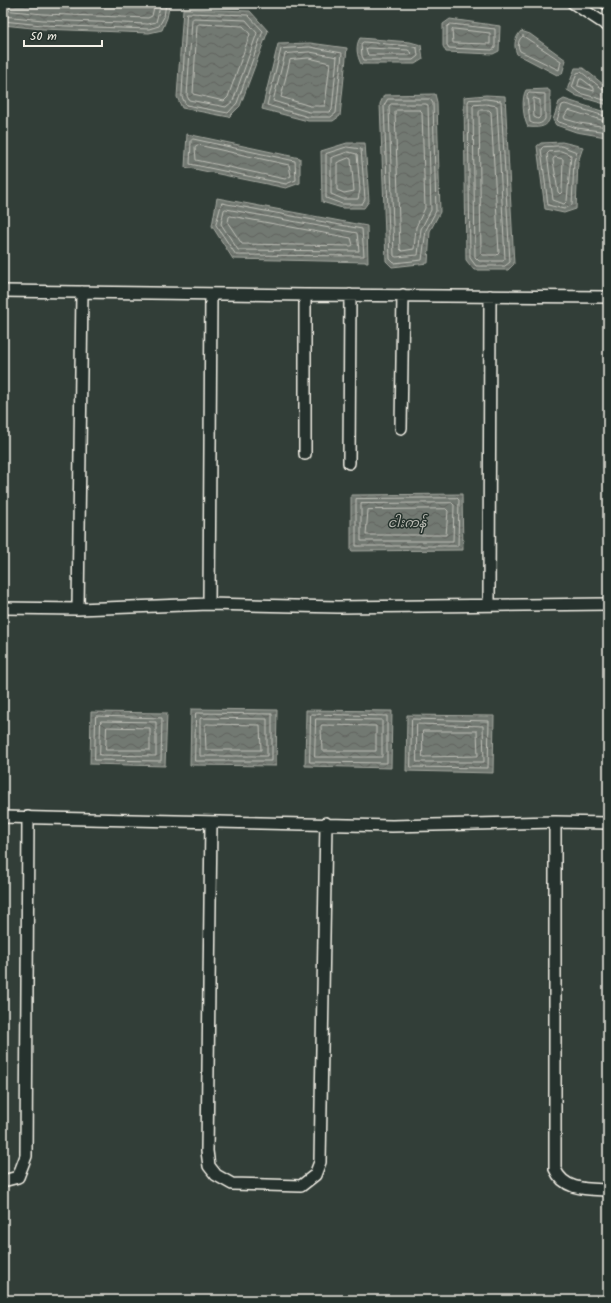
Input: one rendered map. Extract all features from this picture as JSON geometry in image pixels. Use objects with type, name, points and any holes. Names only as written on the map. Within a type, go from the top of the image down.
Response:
[{"type":"street","points":[[573,3],[608,26]]},
{"type":"street","points":[[3,291],[350,296],[403,295],[608,297]]},
{"type":"street","points":[[78,609],[82,292]]},
{"type":"street","points":[[209,604],[211,294]]},
{"type":"street","points":[[305,295],[305,454]]},
{"type":"street","points":[[401,428],[403,295]]},
{"type":"street","points":[[349,463],[350,296]]},
{"type":"street","points":[[489,605],[490,296]]},
{"type":"street","points":[[3,608],[78,609],[209,604],[338,607],[608,604]]},
{"type":"street","points":[[3,817],[326,823],[392,826],[555,822],[608,823]]},
{"type":"street","points":[[3,1180],[18,1177],[26,1156],[28,817]]},
{"type":"street","points":[[211,822],[207,1151],[209,1166],[216,1175],[232,1184],[301,1186],[315,1175],[320,1162],[326,823]]},
{"type":"street","points":[[555,822],[555,1169],[561,1179],[574,1187],[608,1190]]},
{"type":"water","points":[[3,3],[170,3],[167,18],[162,30],[149,33],[42,29],[3,25]]},
{"type":"water","points":[[183,9],[250,11],[268,31],[240,106],[229,117],[182,108],[177,97]]},
{"type":"water","points":[[450,19],[500,26],[499,51],[493,54],[446,52],[443,46],[443,24]]},
{"type":"water","points":[[521,31],[530,34],[566,60],[562,74],[557,75],[517,54],[515,42]]},
{"type":"water","points":[[360,38],[410,42],[421,45],[423,59],[415,64],[361,64],[357,51],[357,44]]},
{"type":"water","points":[[310,43],[347,48],[340,116],[333,121],[308,121],[262,109],[278,44]]},
{"type":"water","points":[[575,68],[583,68],[608,88],[608,105],[577,96],[567,90]]},
{"type":"water","points":[[547,89],[550,91],[550,119],[544,126],[528,127],[523,108],[524,94],[526,90]]},
{"type":"water","points":[[435,94],[437,102],[440,212],[430,231],[428,263],[392,267],[386,261],[380,104],[384,95]]},
{"type":"water","points":[[486,95],[505,96],[514,264],[508,270],[474,270],[466,260],[464,97]]},
{"type":"water","points":[[564,99],[608,113],[608,135],[606,137],[576,132],[556,125],[553,120],[559,102]]},
{"type":"water","points":[[187,134],[300,158],[300,183],[286,188],[185,167]]},
{"type":"water","points":[[562,142],[583,147],[578,162],[576,209],[564,213],[545,209],[537,146],[541,143]]},
{"type":"water","points":[[347,143],[365,143],[369,201],[364,208],[342,208],[322,202],[321,151]]},
{"type":"water","points":[[217,198],[367,226],[368,262],[233,259],[212,226]]},
{"type":"water","name":"ငါးကန်","points":[[462,494],[463,550],[351,551],[351,495]]},
{"type":"water","points":[[191,709],[277,710],[276,766],[190,765]]},
{"type":"water","points":[[306,710],[392,711],[391,768],[305,766]]},
{"type":"water","points":[[91,712],[167,713],[165,766],[90,764]]},
{"type":"water","points":[[407,715],[494,716],[493,773],[406,771]]},
{"type":"railway","points":[[595,3],[608,11]]}]
